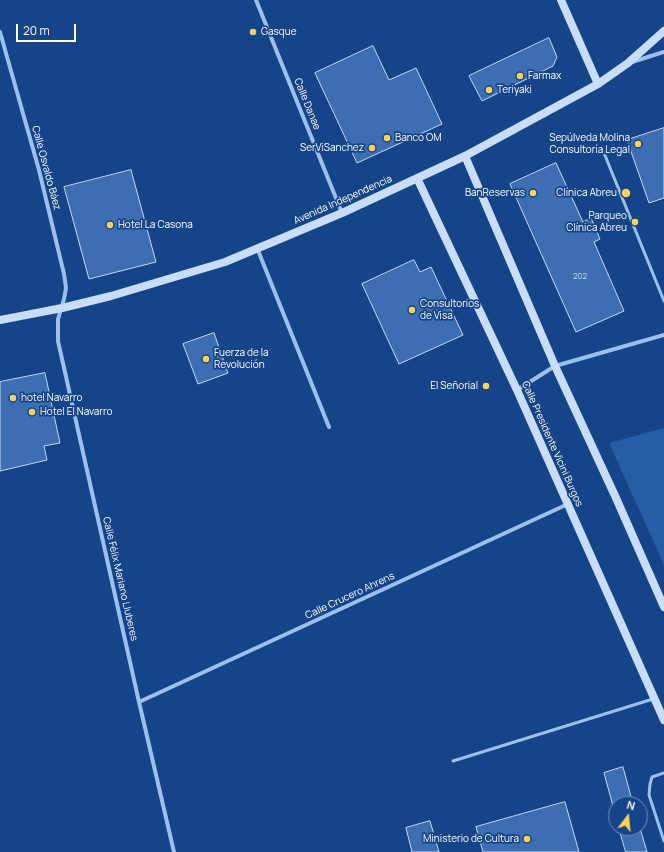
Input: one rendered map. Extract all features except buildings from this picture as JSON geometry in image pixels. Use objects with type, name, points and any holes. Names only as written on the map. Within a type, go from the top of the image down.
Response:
[{"type":"street","name":"Calle Danae","points":[[256,0],[342,213]]},
{"type":"street","points":[[561,0],[598,84]]},
{"type":"street","name":"Avenida Independencia","points":[[0,320],[62,308],[110,296],[225,262],[342,213],[465,156],[598,84],[628,63],[664,31]]},
{"type":"street","name":"Calle Osvaldo Báez","points":[[0,32],[39,170],[64,274],[66,288],[62,308]]},
{"type":"street","points":[[628,63],[664,52]]},
{"type":"street","points":[[465,156],[555,366],[664,607]]},
{"type":"street","name":"Calle Presidente Vicini Burgos","points":[[417,178],[517,390],[664,720]]},
{"type":"street","points":[[257,248],[329,427]]},
{"type":"street","name":"Calle Félix Mariano Lluberes","points":[[62,308],[58,319],[58,341],[174,852]]},
{"type":"street","points":[[517,390],[555,366],[664,335]]},
{"type":"street","name":"Calle Crucero Ahrens","points":[[139,702],[568,504]]},
{"type":"lane","points":[[602,148],[664,301]]},
{"type":"lane","points":[[453,761],[655,699]]},
{"type":"lane","points":[[664,773],[652,777],[649,795],[664,841]]},
{"type":"shaded area","points":[[664,428],[664,565],[609,443]]},
{"type":"place","name":"Gasque","points":[[253,32]]},
{"type":"place","name":"Farmax","points":[[520,76]]},
{"type":"place","name":"Teriyaki","points":[[489,90]]},
{"type":"place","name":"Banco OM","points":[[387,138]]},
{"type":"place","name":"Sepúlveda Molina Consultoría Legal","points":[[638,144]]},
{"type":"place","name":"SerViSanchez","points":[[372,148]]},
{"type":"place","name":"BanReservas","points":[[533,193]]},
{"type":"place","name":"Clínica Abreu","points":[[626,193]]},
{"type":"place","name":"Parqueo Clínica Abreu","points":[[635,222]]},
{"type":"place","name":"Hotel La Casona","points":[[110,225]]},
{"type":"place","name":"Consultorios de Visa","points":[[412,310]]},
{"type":"place","name":"Fuerza de la Revolución","points":[[206,359]]},
{"type":"place","name":"El Señorial","points":[[486,386]]},
{"type":"place","name":"hotel Navarro","points":[[13,398]]},
{"type":"place","name":"Hotel El Navarro","points":[[32,412]]},
{"type":"place","name":"Ministerio de Cultura","points":[[527,839]]}]
